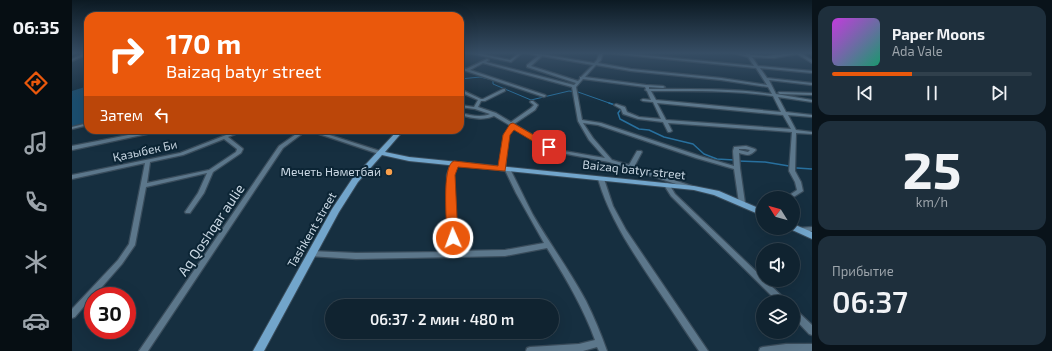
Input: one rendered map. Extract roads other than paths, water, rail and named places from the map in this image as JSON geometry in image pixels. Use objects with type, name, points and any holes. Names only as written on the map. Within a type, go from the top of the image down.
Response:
[{"type":"main road","name":"Tashkent street","points":[[258,351],[335,211],[355,181],[398,134]]},
{"type":"main road","name":"Baizaq batyr street","points":[[381,153],[409,160],[694,188],[716,193],[756,209]]},
{"type":"main road","points":[[800,230],[812,236]]},
{"type":"street","points":[[507,69],[574,90]]},
{"type":"street","points":[[538,69],[577,82]]},
{"type":"street","points":[[590,69],[577,82],[574,90],[580,121],[591,139],[610,160]]},
{"type":"street","points":[[627,69],[705,82],[768,86]]},
{"type":"street","points":[[759,69],[794,131],[792,171],[798,182],[800,191]]},
{"type":"street","points":[[783,69],[812,72]]},
{"type":"street","points":[[467,70],[544,96]]},
{"type":"street","points":[[581,78],[646,88],[773,94],[812,94]]},
{"type":"street","points":[[766,80],[812,84]]},
{"type":"street","points":[[646,88],[705,82]]},
{"type":"street","points":[[646,88],[670,131]]},
{"type":"street","points":[[464,92],[480,100],[484,100],[504,90]]},
{"type":"street","points":[[773,94],[812,101]]},
{"type":"street","points":[[475,108],[480,100]]},
{"type":"street","points":[[643,100],[783,112],[812,116]]},
{"type":"street","points":[[530,351],[602,347],[582,300],[548,245],[505,169],[506,135],[512,125],[533,109],[536,105],[532,102]]},
{"type":"street","points":[[616,105],[623,108],[625,113],[638,118],[812,133]]},
{"type":"street","points":[[464,107],[475,108],[494,114],[549,147],[563,152],[610,160],[694,188]]},
{"type":"street","points":[[464,115],[486,118],[494,114]]},
{"type":"street","points":[[580,121],[599,124],[698,157],[737,168]]},
{"type":"street","points":[[72,128],[84,125]]},
{"type":"street","points":[[72,148],[141,134]]},
{"type":"street","name":"Қазыбек Би","points":[[72,177],[187,152],[234,134]]},
{"type":"street","name":"Aq Qoshqar aulie","points":[[143,351],[281,147],[299,134]]},
{"type":"street","points":[[322,134],[381,153]]},
{"type":"street","points":[[143,186],[210,171],[238,152],[240,149],[226,138]]},
{"type":"street","points":[[736,151],[742,203]]},
{"type":"street","points":[[631,167],[639,152]]},
{"type":"street","points":[[72,315],[120,262],[132,245],[148,161]]},
{"type":"street","points":[[453,254],[450,175],[454,164]]},
{"type":"street","points":[[188,212],[201,193],[210,171]]},
{"type":"street","points":[[658,177],[673,195],[775,295]]},
{"type":"street","points":[[601,179],[605,198],[613,214],[704,351]]},
{"type":"street","points":[[800,229],[812,230]]},
{"type":"street","points":[[311,254],[356,256],[505,253],[548,245]]},
{"type":"street","points":[[800,319],[812,331]]},
{"type":"street","points":[[763,351],[786,348],[812,348]]},
{"type":"waterway","points":[[464,79],[480,77],[493,80],[493,84],[531,100],[569,91],[578,92],[612,104]]},
{"type":"waterway","points":[[622,108],[618,113],[620,119],[639,129],[649,130],[664,137],[693,144],[704,154],[717,159],[734,160]]},
{"type":"waterway","points":[[738,161],[765,162],[789,166]]},
{"type":"waterway","points":[[797,168],[812,169]]},
{"type":"place","name":"Мечеть Нәметбай","points":[[389,172]]}]
